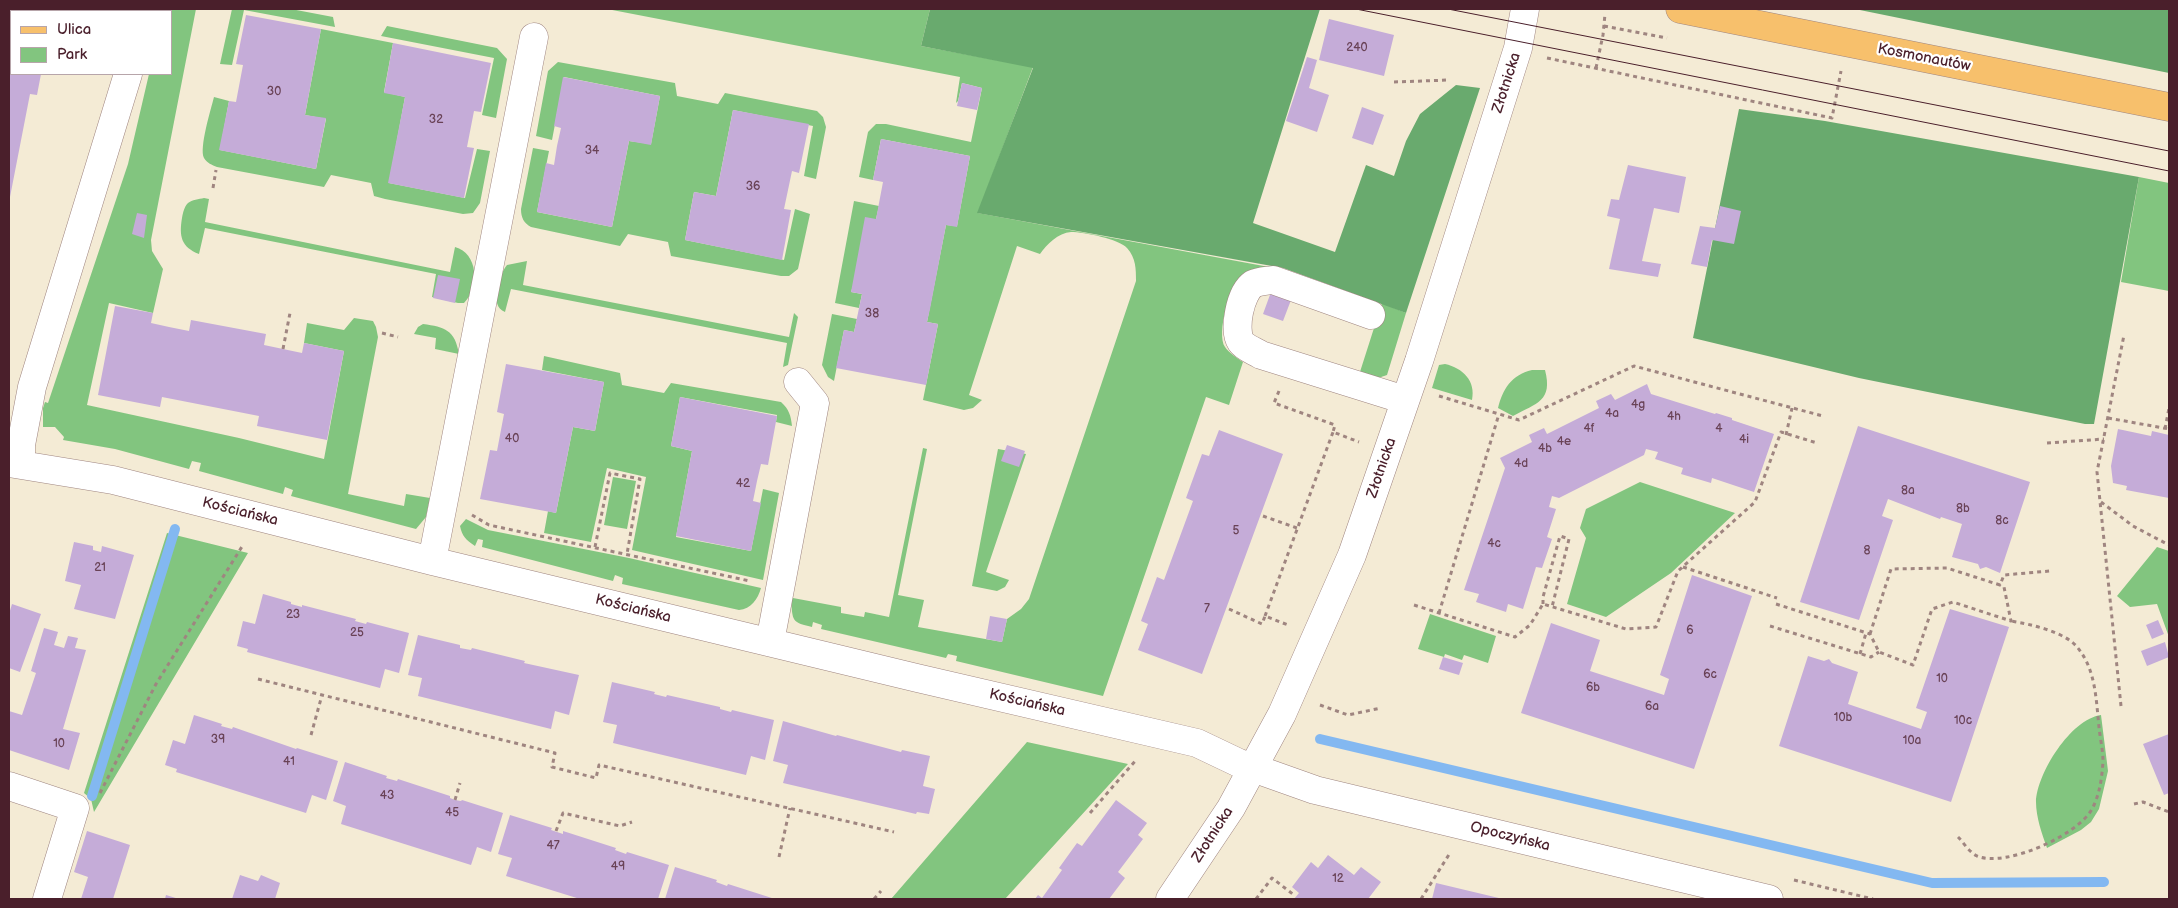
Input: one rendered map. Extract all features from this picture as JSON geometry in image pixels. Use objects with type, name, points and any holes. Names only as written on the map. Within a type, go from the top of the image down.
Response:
[{"type":"main road","name":"Kosmonautów","points":[[1682,9],[2169,107]]},
{"type":"street","name":"Złotnicka","points":[[1170,899],[1231,808],[1282,714],[1352,555],[1405,400],[1518,48],[1525,9]]},
{"type":"street","points":[[432,560],[534,37]]},
{"type":"street","points":[[15,463],[21,444],[32,387],[128,75]]},
{"type":"street","points":[[1371,315],[1273,280],[1253,284],[1247,291],[1238,316],[1237,334],[1242,345],[1261,355],[1405,400]]},
{"type":"street","points":[[770,642],[815,404],[798,382]]},
{"type":"street","name":"Kościańska","points":[[15,463],[113,480],[432,560],[1197,743],[1253,768]]},
{"type":"street","name":"Opoczyńska","points":[[1253,768],[1315,790],[1769,899]]},
{"type":"street","points":[[9,786],[76,808],[48,899]]},
{"type":"path","points":[[1596,68],[1603,35],[1604,14]]},
{"type":"path","points":[[1538,58],[1596,68],[1832,118],[1841,70]]},
{"type":"path","points":[[1394,82],[1449,80]]},
{"type":"path","points":[[213,188],[216,170]]},
{"type":"path","points":[[283,349],[290,313]]},
{"type":"path","points":[[382,333],[398,337]]},
{"type":"path","points":[[2121,706],[2097,472],[2124,335]]},
{"type":"path","points":[[1229,609],[1262,624],[1335,425],[1274,403],[1289,363]]},
{"type":"path","points":[[1435,395],[1519,420],[1634,366],[1824,416]]},
{"type":"path","points":[[1786,435],[1792,408]]},
{"type":"path","points":[[2108,418],[2167,429],[2169,408]]},
{"type":"path","points":[[1439,612],[1499,414]]},
{"type":"path","points":[[1333,432],[1360,442]]},
{"type":"path","points":[[1543,604],[1626,629],[1656,627],[1678,571],[1755,502],[1781,432],[1817,444]]},
{"type":"path","points":[[2046,443],[2104,438]]},
{"type":"path","points":[[595,547],[610,473],[640,479],[627,554]]},
{"type":"path","points":[[2100,502],[2133,526],[2169,545]]},
{"type":"path","points":[[468,513],[489,525],[780,588]]},
{"type":"path","points":[[1263,516],[1298,528]]},
{"type":"path","points":[[1414,605],[1515,637],[1530,625],[1543,604],[1543,597],[1560,536],[1569,539],[1552,606]]},
{"type":"path","points":[[98,796],[169,662],[246,540]]},
{"type":"path","points":[[1682,567],[1777,598]]},
{"type":"path","points":[[1860,654],[1891,569],[1947,568],[2000,585],[2004,587],[2011,621]]},
{"type":"path","points":[[2000,585],[2004,575],[2050,572]]},
{"type":"path","points":[[1776,604],[1868,634],[1879,652],[1913,664],[1932,609],[1952,602],[2011,621],[2042,627],[2076,645],[2087,660],[2093,679],[2103,758],[2100,789],[2087,817],[2062,835],[2038,848],[2010,856],[1979,857],[1972,853],[1958,837]]},
{"type":"path","points":[[1266,616],[1294,627]]},
{"type":"path","points":[[1770,626],[1871,657],[1879,652]]},
{"type":"path","points":[[258,679],[555,753],[552,767],[596,778],[599,765],[894,832]]},
{"type":"path","points":[[311,735],[322,695]]},
{"type":"path","points":[[1313,702],[1348,715],[1382,708]]},
{"type":"path","points":[[1090,813],[1138,757]]},
{"type":"path","points":[[455,800],[460,783]]},
{"type":"path","points":[[2134,804],[2143,802],[2169,812]]},
{"type":"path","points":[[779,857],[790,808]]},
{"type":"path","points":[[556,831],[563,813],[620,826],[632,822]]},
{"type":"path","points":[[1421,899],[1454,845]]},
{"type":"path","points":[[1256,899],[1272,878],[1294,895]]},
{"type":"path","points":[[874,899],[881,891]]},
{"type":"green space","points":[[196,9],[151,240],[152,251],[163,269],[153,313],[109,303],[87,405],[239,438],[324,459],[344,351],[304,343],[307,323],[344,330],[354,318],[373,321],[378,337],[348,494],[404,506],[406,494],[430,498],[426,517],[416,529],[291,496],[293,490],[285,487],[283,494],[199,471],[201,463],[192,461],[189,469],[115,449],[63,440],[64,437],[55,427],[43,427],[43,408],[45,402],[48,403],[128,164],[149,75],[172,75],[172,10],[162,10]]},
{"type":"green space","points":[[232,9],[291,9],[333,17],[335,27],[244,10],[232,65],[220,64]]},
{"type":"green space","points":[[607,9],[930,9],[921,46],[1033,67],[978,213],[1269,267],[1262,267],[1243,274],[1233,287],[1223,321],[1223,340],[1225,347],[1243,362],[1229,405],[1206,397],[1103,696],[956,661],[957,656],[948,654],[946,658],[821,629],[822,625],[813,622],[812,627],[805,625],[794,620],[791,600],[793,598],[841,607],[841,613],[864,617],[865,612],[889,617],[923,448],[927,449],[898,595],[924,600],[918,627],[1002,642],[1007,619],[1021,609],[1029,599],[1136,281],[1135,264],[1130,252],[1123,245],[1109,239],[1071,232],[1062,234],[1053,240],[1040,254],[1017,246],[969,395],[982,400],[973,408],[964,410],[923,400],[938,324],[927,322],[946,225],[957,226],[970,156],[881,139],[873,180],[859,177],[868,132],[876,124],[886,124],[971,142],[982,88],[962,83],[956,103],[960,77]]},
{"type":"green space","points":[[930,9],[1320,9],[1253,223],[1335,252],[1366,165],[1394,176],[1406,141],[1420,114],[1456,85],[1480,88],[1406,313],[1283,268],[977,213],[1033,68],[921,46]]},
{"type":"green space","points":[[1855,9],[2169,9],[2169,73]]},
{"type":"green space","points":[[387,26],[497,48],[507,59],[496,118],[482,115],[494,58],[381,36]]},
{"type":"green space","points":[[321,29],[393,43],[384,92],[405,97],[389,183],[465,198],[477,149],[490,151],[480,203],[473,213],[463,214],[385,199],[374,196],[371,183],[331,175],[324,187],[217,167],[205,160],[203,153],[204,137],[214,97],[229,101],[220,150],[316,169],[326,119],[305,115]]},
{"type":"green space","points":[[558,62],[675,83],[677,96],[718,104],[725,93],[817,111],[823,117],[826,127],[816,179],[804,176],[813,126],[733,110],[716,196],[694,192],[685,240],[784,260],[795,209],[810,214],[798,269],[789,276],[781,276],[671,256],[668,242],[628,234],[620,246],[531,227],[526,224],[522,218],[521,209],[533,148],[549,151],[537,212],[612,227],[629,141],[651,144],[660,96],[564,77],[552,140],[536,136],[548,71]]},
{"type":"green space","points":[[1739,109],[1825,121],[2139,177],[2094,424],[2085,424],[1859,378],[1693,338]]},
{"type":"green space","points":[[2139,177],[2169,183],[2169,291],[2121,282]]},
{"type":"green space","points":[[204,198],[209,199],[205,222],[450,272],[455,247],[463,250],[472,263],[474,271],[473,288],[464,303],[458,303],[432,297],[436,274],[205,228],[199,254],[188,248],[185,244],[181,235],[181,224],[184,210],[188,203]]},
{"type":"green space","points":[[854,201],[879,206],[851,292],[862,294],[859,308],[835,303]]},
{"type":"green space","points":[[527,261],[523,285],[789,337],[794,313],[798,317],[788,365],[783,367],[787,343],[511,289],[505,312],[497,304],[496,297],[501,276],[507,265]]},
{"type":"green space","points":[[1382,303],[1406,313],[1387,375],[1378,378],[1359,375]]},
{"type":"green space","points":[[832,314],[857,319],[854,332],[844,330],[834,381],[828,377],[822,365]]},
{"type":"green space","points":[[423,324],[443,328],[448,331],[455,340],[459,354],[435,349],[436,338],[414,334],[418,327]]},
{"type":"green space","points":[[544,356],[620,373],[622,385],[664,393],[671,383],[781,402],[786,407],[792,426],[776,422],[777,415],[680,397],[671,446],[692,451],[676,537],[751,551],[763,489],[779,493],[763,580],[632,550],[646,477],[607,468],[591,542],[544,533],[548,511],[556,513],[573,427],[595,431],[604,382],[542,370]]},
{"type":"green space","points":[[1445,364],[1463,372],[1467,376],[1472,387],[1472,400],[1432,388],[1439,365]]},
{"type":"green space","points":[[1532,370],[1545,370],[1547,388],[1541,400],[1513,416],[1498,408],[1505,389],[1513,379]]},
{"type":"green space","points":[[998,449],[1026,454],[986,572],[1009,580],[1005,587],[997,591],[972,586]]},
{"type":"green space","points":[[613,477],[636,481],[627,529],[604,525]]},
{"type":"green space","points":[[1640,482],[1735,513],[1671,573],[1606,617],[1567,604],[1586,538],[1580,528],[1586,509]]},
{"type":"green space","points":[[466,519],[488,530],[629,558],[761,588],[753,603],[747,608],[739,610],[622,584],[623,578],[615,575],[613,581],[482,547],[483,540],[478,539],[475,546],[465,538],[460,526]]},
{"type":"green space","points":[[167,533],[248,553],[94,812],[91,799],[84,793]]},
{"type":"green space","points":[[2157,547],[2169,551],[2169,637],[2157,604],[2130,607],[2117,596]]},
{"type":"green space","points":[[1430,614],[1496,636],[1488,663],[1464,655],[1462,660],[1445,654],[1444,657],[1418,649]]},
{"type":"green space","points":[[2101,715],[2108,771],[2099,809],[2091,822],[2081,830],[2047,848],[2036,808],[2042,777],[2058,749],[2078,726]]},
{"type":"green space","points":[[1027,742],[1128,764],[1005,899],[891,899]]},
{"type":"building","points":[[9,9],[68,9],[10,10],[10,75],[41,75],[37,95],[30,94],[10,197]]},
{"type":"building","points":[[246,15],[321,29],[305,115],[326,118],[316,169],[219,150],[229,101],[236,102],[243,65],[236,64]]},
{"type":"building","points":[[1329,19],[1394,35],[1384,76],[1319,60]]},
{"type":"building","points":[[393,43],[491,63],[481,112],[474,111],[467,147],[474,148],[464,198],[388,183],[405,97],[384,93]]},
{"type":"building","points":[[1307,57],[1317,60],[1309,88],[1329,95],[1317,132],[1286,121]]},
{"type":"building","points":[[563,77],[660,96],[651,145],[629,141],[612,227],[537,212],[546,163],[554,165],[561,128],[554,126]]},
{"type":"building","points":[[962,83],[982,88],[977,110],[957,106]]},
{"type":"building","points":[[1362,107],[1384,115],[1373,145],[1352,138]]},
{"type":"building","points":[[733,110],[809,124],[799,173],[792,171],[784,209],[791,210],[782,260],[685,240],[694,192],[716,196]]},
{"type":"building","points":[[881,139],[970,156],[957,227],[946,225],[927,322],[938,324],[926,385],[836,368],[844,330],[854,332],[862,294],[851,292],[865,217],[876,219],[883,182],[873,180]]},
{"type":"building","points":[[1628,165],[1686,177],[1679,213],[1654,208],[1642,261],[1661,264],[1658,277],[1609,269],[1620,219],[1607,216],[1611,199],[1619,200]]},
{"type":"building","points":[[1720,206],[1741,211],[1734,244],[1712,240],[1707,267],[1691,264],[1700,226],[1715,228]]},
{"type":"building","points":[[137,213],[147,215],[144,238],[132,234]]},
{"type":"building","points":[[438,275],[460,279],[455,303],[433,298]]},
{"type":"building","points":[[1271,292],[1291,300],[1283,321],[1263,314]]},
{"type":"building","points":[[115,306],[153,313],[151,323],[189,331],[191,320],[266,334],[264,345],[302,353],[304,343],[344,351],[327,440],[257,426],[259,416],[162,397],[160,407],[98,395]]},
{"type":"building","points":[[506,364],[604,382],[595,431],[573,427],[556,513],[480,499],[490,450],[497,451],[504,414],[497,412]]},
{"type":"building","points":[[1647,384],[1651,394],[1732,418],[1732,420],[1774,434],[1754,492],[1712,478],[1711,483],[1681,474],[1683,468],[1655,459],[1658,452],[1646,449],[1644,455],[1559,498],[1552,496],[1549,507],[1556,509],[1547,537],[1552,539],[1542,568],[1536,567],[1523,609],[1508,604],[1506,612],[1476,602],[1479,594],[1464,590],[1505,468],[1500,458],[1532,442],[1529,435],[1544,428],[1547,434],[1599,408],[1596,401],[1611,394],[1615,400]]},
{"type":"building","points":[[680,397],[777,416],[768,465],[761,464],[753,501],[761,503],[751,551],[676,536],[692,451],[671,446]]},
{"type":"building","points":[[1858,426],[2030,482],[2000,573],[1986,567],[1980,569],[1978,564],[1952,557],[1962,524],[1941,517],[1940,519],[1888,499],[1882,516],[1893,520],[1859,620],[1800,602]]},
{"type":"building","points":[[2118,429],[2151,436],[2152,431],[2169,435],[2169,498],[2126,490],[2127,486],[2113,483],[2111,466]]},
{"type":"building","points":[[1219,430],[1283,454],[1202,674],[1138,650],[1148,624],[1141,621],[1157,577],[1164,580],[1193,501],[1186,498],[1202,454],[1209,456]]},
{"type":"building","points":[[1007,445],[1025,451],[1019,467],[1001,461]]},
{"type":"building","points":[[74,542],[93,546],[93,550],[101,552],[102,546],[134,555],[115,619],[74,609],[81,585],[65,581]]},
{"type":"building","points":[[1692,575],[1752,596],[1694,769],[1521,713],[1551,623],[1600,640],[1590,671],[1664,695],[1669,679],[1660,675]]},
{"type":"building","points":[[263,594],[302,607],[302,605],[356,619],[355,621],[366,624],[367,622],[409,633],[399,673],[385,669],[380,688],[247,652],[248,649],[237,646],[243,621],[255,624]]},
{"type":"building","points":[[12,604],[41,614],[20,672],[9,668],[9,614]]},
{"type":"building","points":[[1950,609],[2009,627],[1951,802],[1779,746],[1808,656],[1824,661],[1829,659],[1832,663],[1858,672],[1848,704],[1921,729],[1927,712],[1916,708]]},
{"type":"building","points":[[990,616],[1007,619],[1002,642],[986,639]]},
{"type":"building","points":[[2158,620],[2164,634],[2152,639],[2146,625]]},
{"type":"building","points":[[44,628],[58,632],[54,645],[64,648],[68,636],[78,638],[75,648],[86,650],[63,729],[80,733],[69,770],[9,750],[9,711],[22,715],[36,673],[31,671]]},
{"type":"building","points":[[418,635],[460,645],[460,648],[471,650],[472,648],[525,661],[524,663],[579,675],[569,715],[555,711],[551,729],[418,696],[422,678],[408,675]]},
{"type":"building","points":[[2165,642],[2169,657],[2147,666],[2141,651]]},
{"type":"building","points":[[1443,657],[1463,663],[1459,675],[1439,669]]},
{"type":"building","points":[[612,682],[655,692],[654,694],[666,697],[667,695],[720,707],[720,709],[731,712],[732,710],[774,720],[765,760],[751,756],[746,775],[613,743],[617,725],[603,722]]},
{"type":"building","points":[[194,715],[222,724],[221,726],[232,729],[233,727],[296,749],[338,761],[326,800],[312,795],[306,813],[176,772],[177,769],[165,765],[173,740],[185,744]]},
{"type":"building","points":[[783,721],[901,752],[902,750],[930,756],[923,786],[935,789],[929,814],[917,812],[916,814],[783,783],[788,765],[773,761]]},
{"type":"building","points":[[2169,734],[2169,793],[2164,795],[2143,744]]},
{"type":"building","points":[[345,762],[387,776],[386,778],[397,781],[398,779],[450,796],[450,798],[455,800],[462,800],[503,813],[491,852],[477,847],[471,865],[341,824],[346,806],[333,801]]},
{"type":"building","points":[[1116,800],[1147,823],[1138,835],[1143,839],[1118,872],[1125,878],[1109,899],[1035,899],[1038,895],[1042,898],[1062,870],[1059,868],[1077,843],[1082,846]]},
{"type":"building","points":[[510,815],[552,828],[551,830],[563,834],[563,831],[616,848],[615,850],[626,854],[627,852],[669,865],[658,899],[580,899],[506,876],[512,858],[498,854]]},
{"type":"building","points":[[87,831],[130,845],[113,899],[81,899],[88,877],[74,872]]},
{"type":"building","points":[[1328,855],[1354,875],[1361,867],[1381,882],[1368,899],[1294,899],[1299,893],[1292,887],[1311,862],[1318,868]]},
{"type":"building","points":[[675,867],[717,880],[716,882],[727,886],[728,884],[775,899],[665,899]]},
{"type":"building","points":[[240,875],[258,881],[261,875],[280,883],[275,899],[232,899]]},
{"type":"building","points":[[1436,883],[1503,899],[1432,899]]},
{"type":"building","points":[[166,895],[179,899],[165,899]]},
{"type":"waterway","points":[[92,796],[175,529]]},
{"type":"waterway","points":[[1320,739],[1932,883],[2104,882]]},
{"type":"tram line","points":[[1356,9],[2169,171]]},
{"type":"tram line","points":[[1448,9],[2169,151]]}]
